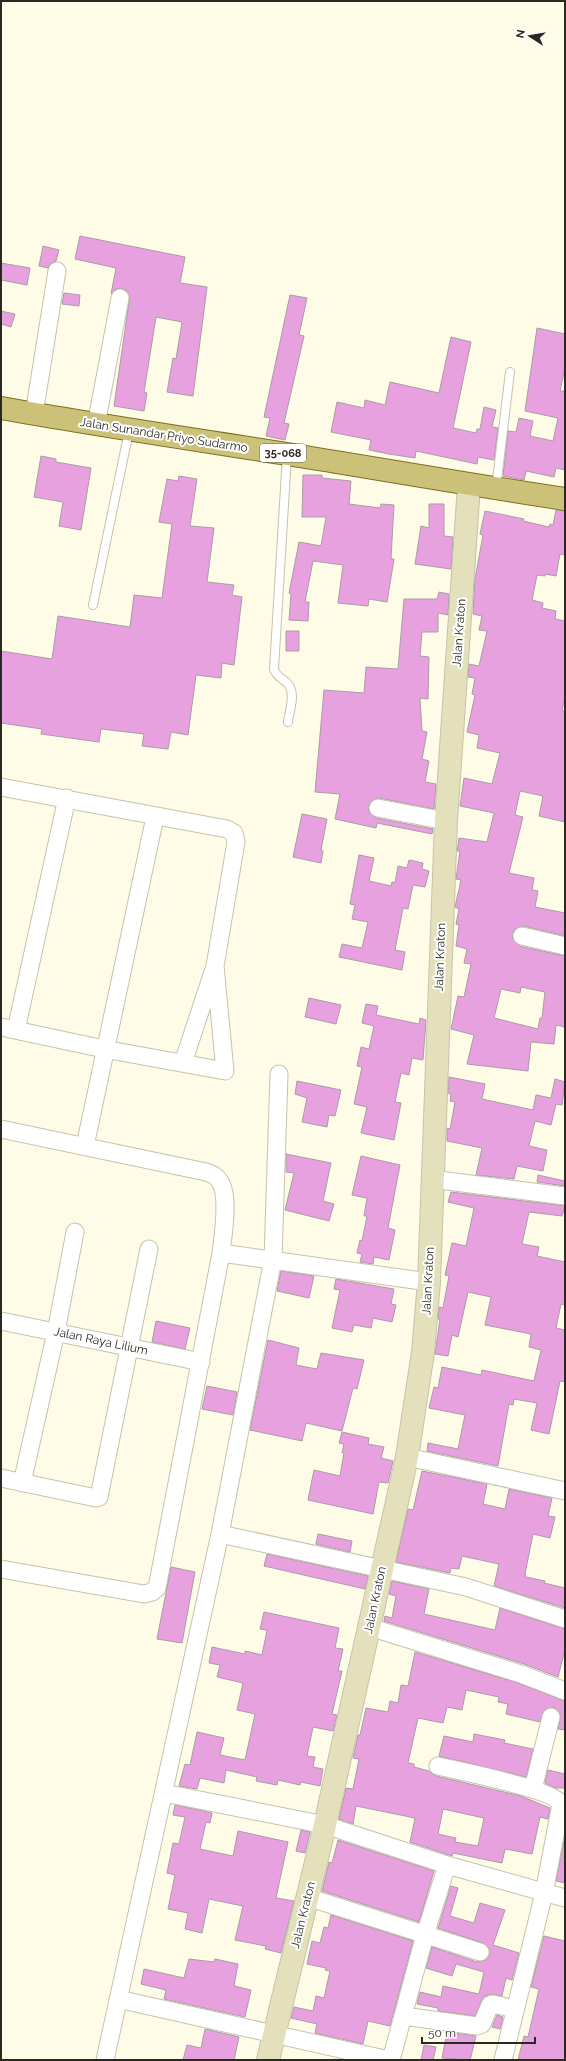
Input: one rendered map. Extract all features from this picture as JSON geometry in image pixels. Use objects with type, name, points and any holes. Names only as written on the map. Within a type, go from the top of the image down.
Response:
[{"type":"main road","name":"Jalan Sunandar Priyo Sudarmo","points":[[1,408],[128,431],[287,454],[469,485],[565,499]]},
{"type":"street","points":[[34,414],[56,271]]},
{"type":"street","points":[[96,425],[120,298]]},
{"type":"street","name":"Jalan Kraton","points":[[268,2060],[325,1825],[407,1457],[423,1352],[429,1282],[431,1179],[446,821],[469,485]]},
{"type":"street","points":[[1,787],[67,798],[155,817],[227,828],[236,836],[215,966],[183,1063]]},
{"type":"street","points":[[67,798],[9,1028],[104,1049],[226,1071],[215,966]]},
{"type":"street","points":[[378,808],[446,821]]},
{"type":"street","points":[[85,1146],[104,1049],[155,817]]},
{"type":"street","points":[[522,936],[565,946]]},
{"type":"street","points":[[105,2060],[220,1534],[272,1259],[279,1074]]},
{"type":"street","points":[[1,1129],[206,1172],[218,1178],[224,1193],[221,1253],[157,1588],[152,1592],[144,1594],[1,1569]]},
{"type":"street","points":[[431,1179],[565,1196]]},
{"type":"street","points":[[22,1483],[56,1332],[75,1232]]},
{"type":"street","points":[[1,1478],[96,1498],[99,1497],[149,1249]]},
{"type":"street","points":[[221,1253],[429,1282]]},
{"type":"street","name":"Jalan Raya Lilium","points":[[1,1321],[201,1362]]},
{"type":"street","points":[[407,1457],[565,1490]]},
{"type":"street","points":[[220,1534],[466,1587],[565,1619]]},
{"type":"street","points":[[369,1627],[521,1674],[565,1691]]},
{"type":"street","points":[[532,1789],[551,1717]]},
{"type":"street","points":[[438,1766],[532,1789],[556,1798],[561,1804],[544,1893],[503,2060]]},
{"type":"street","points":[[164,1793],[325,1825],[447,1865],[565,1898]]},
{"type":"street","points":[[118,2000],[274,2033],[390,2060],[425,1935],[447,1865]]},
{"type":"street","points":[[307,1897],[480,1952]]},
{"type":"street","points":[[403,2016],[477,2026],[482,2024],[490,2005],[493,2004],[515,2009]]},
{"type":"lane","points":[[496,488],[510,372]]},
{"type":"lane","points":[[93,605],[128,431]]},
{"type":"lane","points":[[287,454],[274,669],[275,673],[290,688],[292,695],[288,722]]},
{"type":"building","points":[[80,236],[185,257],[180,283],[207,287],[193,396],[167,392],[173,358],[176,359],[182,322],[156,317],[144,392],[147,393],[144,411],[114,406],[130,295],[126,290],[121,288],[116,289],[111,294],[116,268],[75,259]]},
{"type":"building","points":[[43,246],[59,250],[56,261],[50,264],[48,268],[39,266]]},
{"type":"building","points":[[1,263],[30,268],[27,285],[1,280]]},
{"type":"building","points":[[64,293],[80,295],[79,306],[62,304]]},
{"type":"building","points":[[290,295],[307,298],[299,335],[304,336],[284,423],[289,424],[285,440],[266,436],[270,418],[264,417]]},
{"type":"building","points":[[1,311],[15,314],[11,327],[1,324]]},
{"type":"building","points":[[537,328],[565,334],[565,368],[560,391],[565,391],[565,470],[556,468],[554,477],[526,471],[524,480],[503,476],[508,431],[516,432],[519,418],[533,421],[530,436],[553,441],[558,418],[525,411]]},
{"type":"building","points":[[451,337],[471,342],[453,428],[476,433],[477,429],[480,429],[484,407],[496,410],[492,427],[498,428],[494,460],[478,457],[477,464],[416,451],[415,458],[389,454],[369,450],[371,440],[331,432],[337,402],[364,408],[365,400],[385,405],[390,382],[439,393]]},
{"type":"building","points":[[41,456],[56,459],[56,462],[91,468],[81,530],[59,526],[63,502],[34,497]]},
{"type":"building","points":[[303,475],[322,475],[322,478],[351,481],[349,504],[380,508],[381,504],[394,505],[391,559],[394,559],[387,602],[369,599],[368,606],[338,603],[343,565],[313,561],[305,602],[309,602],[308,621],[289,620],[291,594],[289,593],[299,542],[321,546],[326,517],[302,517]]},
{"type":"building","points":[[179,476],[197,479],[190,526],[214,528],[207,582],[234,585],[232,595],[242,597],[234,665],[222,663],[221,678],[196,675],[188,735],[171,732],[168,749],[142,746],[144,734],[101,729],[99,742],[41,734],[42,729],[1,723],[1,651],[52,659],[58,616],[130,627],[134,595],[162,598],[172,524],[159,522],[167,479],[178,481]]},
{"type":"building","points":[[429,504],[444,504],[444,536],[453,537],[451,569],[415,564],[421,526],[429,528]]},
{"type":"building","points":[[556,510],[565,511],[565,555],[560,554],[556,576],[545,574],[545,576],[537,575],[532,600],[543,603],[542,608],[556,611],[555,619],[565,621],[565,696],[562,711],[565,711],[565,822],[539,816],[543,796],[520,791],[515,815],[523,817],[509,873],[534,878],[532,890],[538,891],[535,907],[565,913],[565,936],[524,926],[515,929],[512,934],[513,939],[519,946],[565,956],[565,1027],[556,1025],[554,1044],[531,1042],[528,1071],[467,1064],[474,1035],[451,1029],[458,996],[464,997],[471,964],[464,963],[467,949],[456,946],[459,925],[456,924],[459,909],[455,907],[461,880],[456,879],[460,851],[457,851],[459,838],[487,842],[494,813],[460,806],[464,778],[492,784],[500,753],[477,748],[479,735],[467,732],[475,695],[472,694],[475,678],[468,677],[469,664],[479,666],[487,631],[479,630],[482,616],[473,614],[475,579],[483,535],[480,534],[485,511],[524,519],[523,521],[549,527],[550,524],[553,525]],"holes":[[[521,987],[545,992],[542,1018],[540,1018],[538,1029],[494,1018],[501,989],[520,993]]]},
{"type":"building","points":[[439,592],[449,594],[448,615],[438,613],[438,632],[422,632],[420,656],[429,657],[428,699],[420,698],[422,731],[427,732],[422,759],[429,761],[425,782],[436,784],[434,809],[379,798],[371,801],[368,807],[369,812],[376,818],[433,829],[432,834],[377,823],[376,828],[335,819],[340,794],[315,792],[324,690],[364,693],[366,667],[398,669],[404,599],[437,599]]},
{"type":"building","points":[[286,631],[299,631],[299,651],[286,651]]},
{"type":"building","points":[[302,814],[327,819],[321,850],[323,851],[321,863],[293,857]]},
{"type":"building","points":[[359,855],[374,858],[369,881],[391,886],[392,882],[395,883],[398,866],[407,868],[409,860],[423,863],[422,869],[429,871],[425,887],[413,885],[408,909],[403,908],[395,950],[405,952],[402,970],[339,957],[342,944],[362,948],[368,922],[352,919],[355,905],[350,904]]},
{"type":"building","points":[[309,998],[341,1005],[336,1024],[305,1017]]},
{"type":"building","points":[[366,1004],[378,1006],[376,1015],[419,1024],[420,1018],[426,1020],[423,1060],[412,1058],[409,1075],[401,1073],[395,1102],[401,1103],[394,1140],[361,1133],[367,1107],[354,1104],[362,1067],[357,1066],[361,1047],[369,1049],[374,1026],[362,1023]]},
{"type":"building","points":[[449,1077],[485,1084],[482,1099],[533,1110],[536,1095],[551,1098],[555,1079],[565,1082],[562,1105],[556,1104],[551,1125],[535,1121],[529,1146],[547,1150],[543,1171],[517,1166],[514,1179],[476,1175],[482,1148],[447,1141],[447,1128],[450,1129],[455,1102],[450,1101],[451,1094],[448,1093]]},
{"type":"building","points":[[297,1081],[341,1090],[335,1116],[329,1115],[327,1127],[302,1122],[307,1098],[295,1094]]},
{"type":"building","points":[[286,1154],[331,1163],[323,1201],[334,1204],[329,1221],[285,1210],[294,1173],[286,1172]]},
{"type":"building","points":[[361,1156],[400,1165],[388,1228],[395,1230],[389,1260],[374,1257],[373,1264],[360,1262],[362,1254],[357,1253],[360,1240],[362,1241],[367,1216],[364,1216],[367,1198],[352,1195]]},
{"type":"building","points":[[538,1175],[565,1181],[565,1186],[537,1182]]},
{"type":"building","points":[[451,1192],[565,1206],[562,1216],[529,1212],[522,1244],[539,1247],[537,1256],[565,1262],[565,1305],[561,1304],[556,1328],[565,1330],[565,1382],[560,1381],[549,1434],[531,1430],[537,1403],[514,1399],[513,1405],[509,1404],[498,1466],[427,1451],[428,1443],[458,1449],[465,1415],[429,1408],[434,1387],[438,1388],[442,1367],[481,1375],[482,1370],[534,1381],[541,1350],[529,1347],[531,1334],[485,1325],[491,1297],[468,1292],[458,1337],[452,1335],[448,1356],[435,1354],[440,1319],[438,1319],[439,1307],[443,1308],[449,1276],[445,1275],[452,1243],[466,1246],[474,1208],[448,1202]]},
{"type":"building","points":[[281,1271],[314,1276],[309,1298],[277,1291]]},
{"type":"building","points":[[336,1279],[394,1289],[391,1304],[396,1305],[392,1322],[373,1318],[371,1328],[354,1325],[352,1332],[332,1328],[340,1290],[334,1289]]},
{"type":"building","points":[[156,1321],[190,1328],[185,1349],[152,1342]]},
{"type":"building","points":[[268,1340],[299,1348],[296,1365],[317,1369],[321,1353],[364,1360],[357,1389],[353,1388],[342,1431],[306,1423],[302,1441],[250,1430]]},
{"type":"building","points":[[207,1386],[237,1392],[233,1415],[202,1409]]},
{"type":"building","points":[[342,1432],[369,1438],[368,1444],[384,1447],[381,1458],[393,1461],[388,1483],[379,1482],[373,1514],[308,1500],[314,1470],[340,1476],[344,1453],[342,1453],[344,1444],[339,1443]]},
{"type":"building","points":[[422,1471],[487,1484],[483,1504],[505,1509],[509,1489],[552,1498],[548,1516],[555,1517],[550,1538],[533,1534],[525,1574],[526,1577],[545,1581],[544,1583],[565,1588],[565,1608],[494,1586],[499,1564],[462,1556],[459,1569],[451,1568],[450,1573],[396,1562],[408,1509],[413,1510]]},
{"type":"building","points":[[318,1534],[352,1541],[350,1552],[316,1544]]},
{"type":"building","points":[[267,1554],[368,1576],[365,1589],[264,1566]]},
{"type":"building","points":[[171,1567],[195,1572],[182,1643],[157,1639]]},
{"type":"building","points":[[392,1581],[429,1589],[424,1614],[495,1630],[500,1608],[565,1629],[565,1650],[558,1677],[524,1664],[384,1621],[385,1616],[392,1618],[396,1596],[389,1594]]},
{"type":"building","points":[[264,1612],[339,1628],[335,1648],[343,1649],[338,1671],[342,1671],[332,1714],[337,1715],[333,1731],[313,1727],[307,1756],[315,1757],[313,1767],[323,1769],[320,1786],[301,1782],[300,1785],[278,1780],[277,1785],[256,1781],[257,1777],[226,1770],[224,1783],[200,1778],[197,1789],[179,1786],[185,1764],[190,1765],[197,1732],[224,1738],[220,1755],[245,1760],[255,1714],[237,1710],[243,1683],[217,1677],[220,1665],[209,1663],[212,1647],[245,1654],[245,1651],[262,1655],[267,1630],[260,1629]]},
{"type":"building","points":[[415,1652],[518,1683],[565,1701],[565,1730],[558,1729],[561,1715],[554,1707],[544,1710],[540,1722],[506,1714],[508,1704],[498,1702],[499,1697],[466,1690],[462,1710],[447,1707],[443,1723],[418,1718],[408,1763],[414,1764],[414,1767],[429,1771],[436,1776],[521,1796],[550,1808],[548,1819],[540,1817],[532,1854],[505,1849],[502,1863],[453,1853],[452,1856],[410,1842],[415,1818],[356,1806],[353,1824],[339,1819],[346,1788],[353,1789],[359,1759],[353,1758],[366,1708],[388,1712],[390,1701],[398,1703],[401,1685],[408,1686]],"holes":[[[443,1809],[484,1818],[478,1846],[455,1842],[456,1838],[438,1834]]]},
{"type":"building","points":[[474,1734],[505,1740],[504,1743],[533,1749],[526,1777],[439,1756],[444,1736],[473,1742]]},
{"type":"building","points":[[548,1770],[565,1774],[565,1788],[555,1788],[545,1783]]},
{"type":"building","points":[[175,1805],[212,1813],[210,1823],[206,1822],[200,1849],[233,1856],[238,1831],[288,1842],[276,1898],[294,1901],[281,1953],[265,1949],[266,1946],[235,1940],[243,1906],[209,1899],[202,1933],[185,1929],[188,1913],[168,1909],[175,1875],[167,1873],[173,1843],[179,1844],[185,1817],[173,1815]]},
{"type":"building","points":[[301,1830],[310,1832],[305,1853],[296,1851]]},
{"type":"building","points":[[565,1836],[565,1883],[556,1881]]},
{"type":"building","points":[[338,1840],[434,1871],[419,1922],[322,1891],[329,1862],[332,1863]]},
{"type":"building","points":[[451,1886],[458,1888],[450,1916],[474,1923],[480,1903],[505,1910],[493,1945],[519,1953],[512,1980],[506,1978],[502,1996],[490,1994],[483,1997],[475,2016],[438,2011],[438,2008],[417,2004],[420,1992],[441,1997],[443,1986],[479,1994],[484,1972],[456,1964],[452,1976],[426,1968],[432,1947],[477,1962],[486,1960],[490,1955],[490,1949],[483,1943],[438,1928]]},
{"type":"building","points":[[331,1915],[413,1941],[390,2026],[368,2021],[363,2044],[315,2033],[317,2024],[291,2018],[294,2007],[313,2011],[316,1996],[324,1998],[330,1971],[325,1970],[326,1968],[307,1964],[312,1941],[320,1943],[324,1927],[328,1928]]},
{"type":"building","points":[[544,1936],[565,1941],[565,2060],[518,2060],[524,2036],[528,2037],[539,1989],[531,1987]]},
{"type":"building","points":[[189,1959],[214,1962],[215,1959],[238,1964],[234,1986],[251,1990],[245,2017],[164,1999],[166,1990],[141,1984],[144,1969],[184,1978]]},
{"type":"building","points":[[497,2015],[503,2017],[500,2029],[492,2027]]},
{"type":"building","points":[[205,2029],[239,2037],[234,2060],[183,2060],[187,2045],[201,2048]]},
{"type":"building","points":[[447,2032],[476,2036],[470,2060],[442,2058]]},
{"type":"building","points":[[424,2045],[436,2047],[433,2060],[421,2060]]}]
